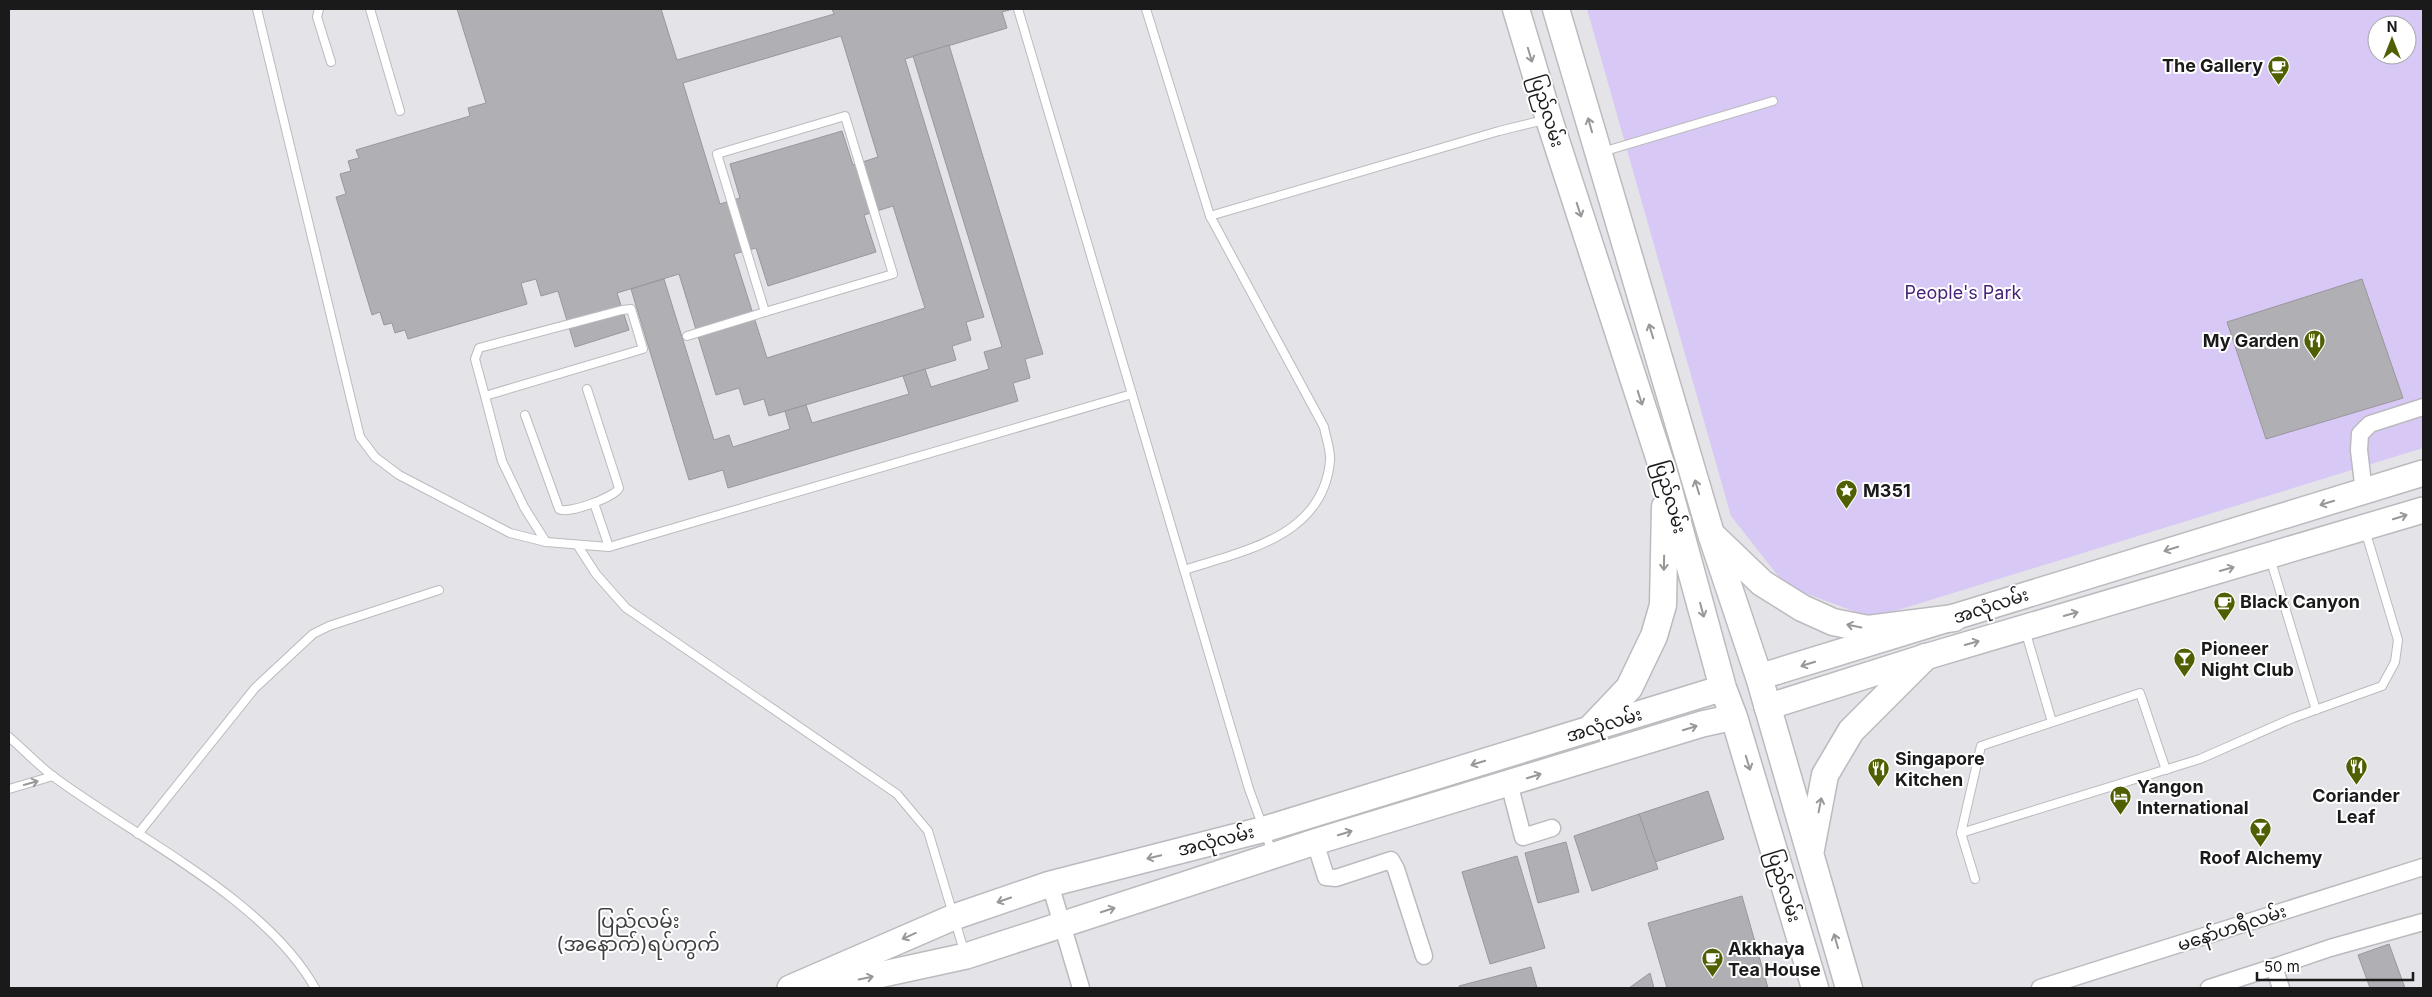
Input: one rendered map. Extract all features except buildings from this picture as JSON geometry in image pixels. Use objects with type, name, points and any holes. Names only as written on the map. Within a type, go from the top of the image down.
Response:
[{"type":"highway","name":"ပြည်လမ်း","points":[[1516,9],[1549,119],[1666,479],[1723,688],[1734,717],[1814,988]]},
{"type":"highway","name":"ပြည်လမ်း","points":[[1556,9],[1711,534],[1759,677],[1849,988]]},
{"type":"highway","points":[[1591,728],[1628,688],[1654,636],[1663,605],[1666,479]]},
{"type":"highway","points":[[1711,534],[1762,584],[1802,608],[1833,622],[1868,629],[1954,618]]},
{"type":"highway","points":[[1810,852],[1825,775],[1851,731],[1925,657]]},
{"type":"highway","name":"အလုံလမ်း","points":[[1723,688],[1759,677]]},
{"type":"highway","name":"အလုံလမ်း","points":[[1734,717],[1767,707]]},
{"type":"main road","name":"အလုံလမ်း","points":[[1759,677],[2423,473]]},
{"type":"main road","name":"အလုံလမ်း","points":[[1767,707],[1925,657],[2423,510]]},
{"type":"main road","points":[[2014,599],[2024,628]]},
{"type":"main road","name":"အလုံလမ်း","points":[[790,988],[954,917],[1050,884],[1265,829],[1723,688]]},
{"type":"main road","name":"အလုံလမ်း","points":[[819,988],[966,956],[1314,842],[1702,724],[1734,717]]},
{"type":"street","points":[[2364,492],[2358,450],[2360,434],[2370,424],[2423,407]]},
{"type":"street","points":[[1510,783],[1523,836],[1552,828]]},
{"type":"street","points":[[1314,842],[1326,877],[1336,878],[1391,860],[1396,869],[1424,956]]},
{"type":"street","name":"မနော်ဟရီလမ်း","points":[[2040,988],[2423,867]]},
{"type":"street","points":[[1050,884],[1081,988]]},
{"type":"street","points":[[2209,988],[2330,948],[2423,922]]},
{"type":"street","points":[[2274,967],[2281,988]]},
{"type":"lane","points":[[257,9],[360,437],[375,458],[399,475],[510,533],[546,542],[609,547],[1132,394]]},
{"type":"lane","points":[[320,9],[317,16],[331,62]]},
{"type":"lane","points":[[370,9],[400,111]]},
{"type":"lane","points":[[1018,9],[1249,789],[1265,829],[1273,857]]},
{"type":"lane","points":[[1146,9],[1210,216],[1324,427],[1330,460],[1324,485],[1314,508],[1296,524],[1276,539],[1184,570]]},
{"type":"lane","points":[[1598,153],[1772,101]]},
{"type":"lane","points":[[687,336],[893,274],[845,116],[717,154],[765,312]]},
{"type":"lane","points":[[1210,216],[1499,131],[1549,119]]},
{"type":"lane","points":[[485,396],[643,349],[632,309],[622,310],[480,348],[475,359],[502,461],[524,507],[546,542]]},
{"type":"lane","points":[[525,415],[559,509],[566,512],[594,503],[616,493],[619,488],[586,389]]},
{"type":"lane","points":[[594,503],[609,547]]},
{"type":"lane","points":[[1961,833],[2200,759],[2270,727],[2382,686],[2395,662],[2398,640],[2365,528]]},
{"type":"lane","points":[[578,546],[596,574],[626,608],[896,794],[928,831],[966,956]]},
{"type":"lane","points":[[2270,556],[2316,710]]},
{"type":"lane","points":[[138,834],[255,688],[312,634],[330,626],[439,590]]},
{"type":"lane","points":[[2024,628],[2052,722]]},
{"type":"lane","points":[[1975,879],[1961,833],[1981,746],[2140,693],[2166,770]]},
{"type":"lane","points":[[9,737],[53,776],[209,882],[250,915],[287,947],[316,988]]},
{"type":"lane","points":[[9,790],[53,776]]},
{"type":"green space","name":"People's Park","points":[[1587,9],[2423,9],[2423,448],[1872,618],[1786,586],[1731,516]]},
{"type":"place","name":"The Gallery","points":[[2279,85]]},
{"type":"place","name":"My Garden","points":[[2315,360]]},
{"type":"place","name":"M351","points":[[1847,510]]},
{"type":"place","name":"Black Canyon","points":[[2224,621]]},
{"type":"place","name":"Pioneer Night Club","points":[[2185,678]]},
{"type":"place","name":"Coriander Leaf","points":[[2356,785]]},
{"type":"place","name":"Singapore Kitchen","points":[[1879,788]]},
{"type":"place","name":"Yangon International","points":[[2121,816]]},
{"type":"place","name":"Roof Alchemy","points":[[2261,847]]},
{"type":"place","name":"Akkhaya Tea House","points":[[1712,978]]},
{"type":"district","name":"ပြည်လမ်း (အနောက်)ရပ်ကွက်","points":[[638,932]]}]
